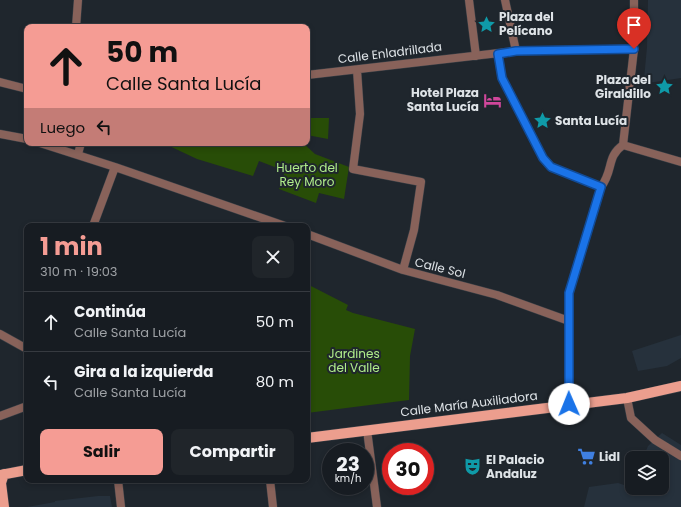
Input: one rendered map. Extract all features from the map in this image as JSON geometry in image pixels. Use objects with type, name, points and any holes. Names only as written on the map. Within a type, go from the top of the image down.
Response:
[{"type":"main road","name":"Calle María Auxiliadora","points":[[310,438],[569,404],[627,398],[681,386]]},
{"type":"main road","points":[[4,507],[2,475],[24,471]]},
{"type":"street","points":[[76,24],[78,0]]},
{"type":"street","points":[[469,0],[476,56],[516,51],[634,49]]},
{"type":"street","points":[[505,0],[516,51]]},
{"type":"street","points":[[569,404],[569,293],[601,187],[608,176],[614,152],[623,145],[634,49],[634,0]]},
{"type":"street","points":[[498,54],[502,78],[543,158],[551,167],[601,187]]},
{"type":"street","name":"Calle Enladrillada","points":[[310,75],[357,70],[426,60],[476,56]]},
{"type":"street","points":[[357,70],[360,114],[353,169],[421,182],[414,230],[403,270]]},
{"type":"street","points":[[0,82],[24,88]]},
{"type":"street","points":[[0,134],[24,138]]},
{"type":"street","points":[[623,145],[681,162]]},
{"type":"street","points":[[50,146],[78,154],[276,223]]},
{"type":"street","points":[[78,154],[80,146]]},
{"type":"street","points":[[94,223],[115,167]]},
{"type":"street","name":"Calle Sol","points":[[310,235],[403,270],[497,295],[569,320]]},
{"type":"street","points":[[0,334],[24,347]]},
{"type":"street","points":[[627,398],[631,418],[655,440],[681,456]]},
{"type":"street","points":[[0,416],[24,407]]},
{"type":"street","points":[[367,430],[377,507]]},
{"type":"street","points":[[118,483],[121,507]]},
{"type":"street","points":[[270,483],[273,507]]},
{"type":"shaded area","points":[[648,0],[681,0],[681,78],[648,83],[644,79],[647,47]]},
{"type":"shaded area","points":[[681,335],[681,358],[667,366],[638,371],[632,351]]},
{"type":"shaded area","points":[[662,433],[681,445],[681,507],[584,507],[589,487],[618,483],[625,485],[625,495],[669,495],[669,451],[646,451],[648,446]]},
{"type":"shaded area","points":[[110,496],[112,507],[27,507],[55,501]]},
{"type":"green space","name":"Huerto del Rey Moro","points":[[310,118],[329,118],[328,139],[310,136]]},
{"type":"green space","name":"Huerto del Rey Moro","points":[[169,146],[306,146],[315,154],[349,167],[344,199],[319,193],[316,203],[279,189],[285,171],[259,161],[253,176],[197,159]]},
{"type":"green space","name":"Jardines del Valle","points":[[310,286],[348,305],[346,310],[353,313],[415,329],[410,356],[409,400],[310,413]]},
{"type":"place","name":"Plaza del Pelícano","points":[[486,24]]},
{"type":"place","name":"Plaza del Giraldillo","points":[[664,87]]},
{"type":"place","name":"Hotel Plaza Santa Lucía","points":[[492,100]]},
{"type":"place","name":"Santa Lucía","points":[[542,121]]},
{"type":"place","name":"Lidl","points":[[586,457]]},
{"type":"place","name":"El Palacio Andaluz","points":[[473,467]]},
{"type":"route","points":[[569,404],[569,293],[574,272],[601,187],[551,167],[543,158],[502,78],[498,54],[516,51],[634,49]]}]
